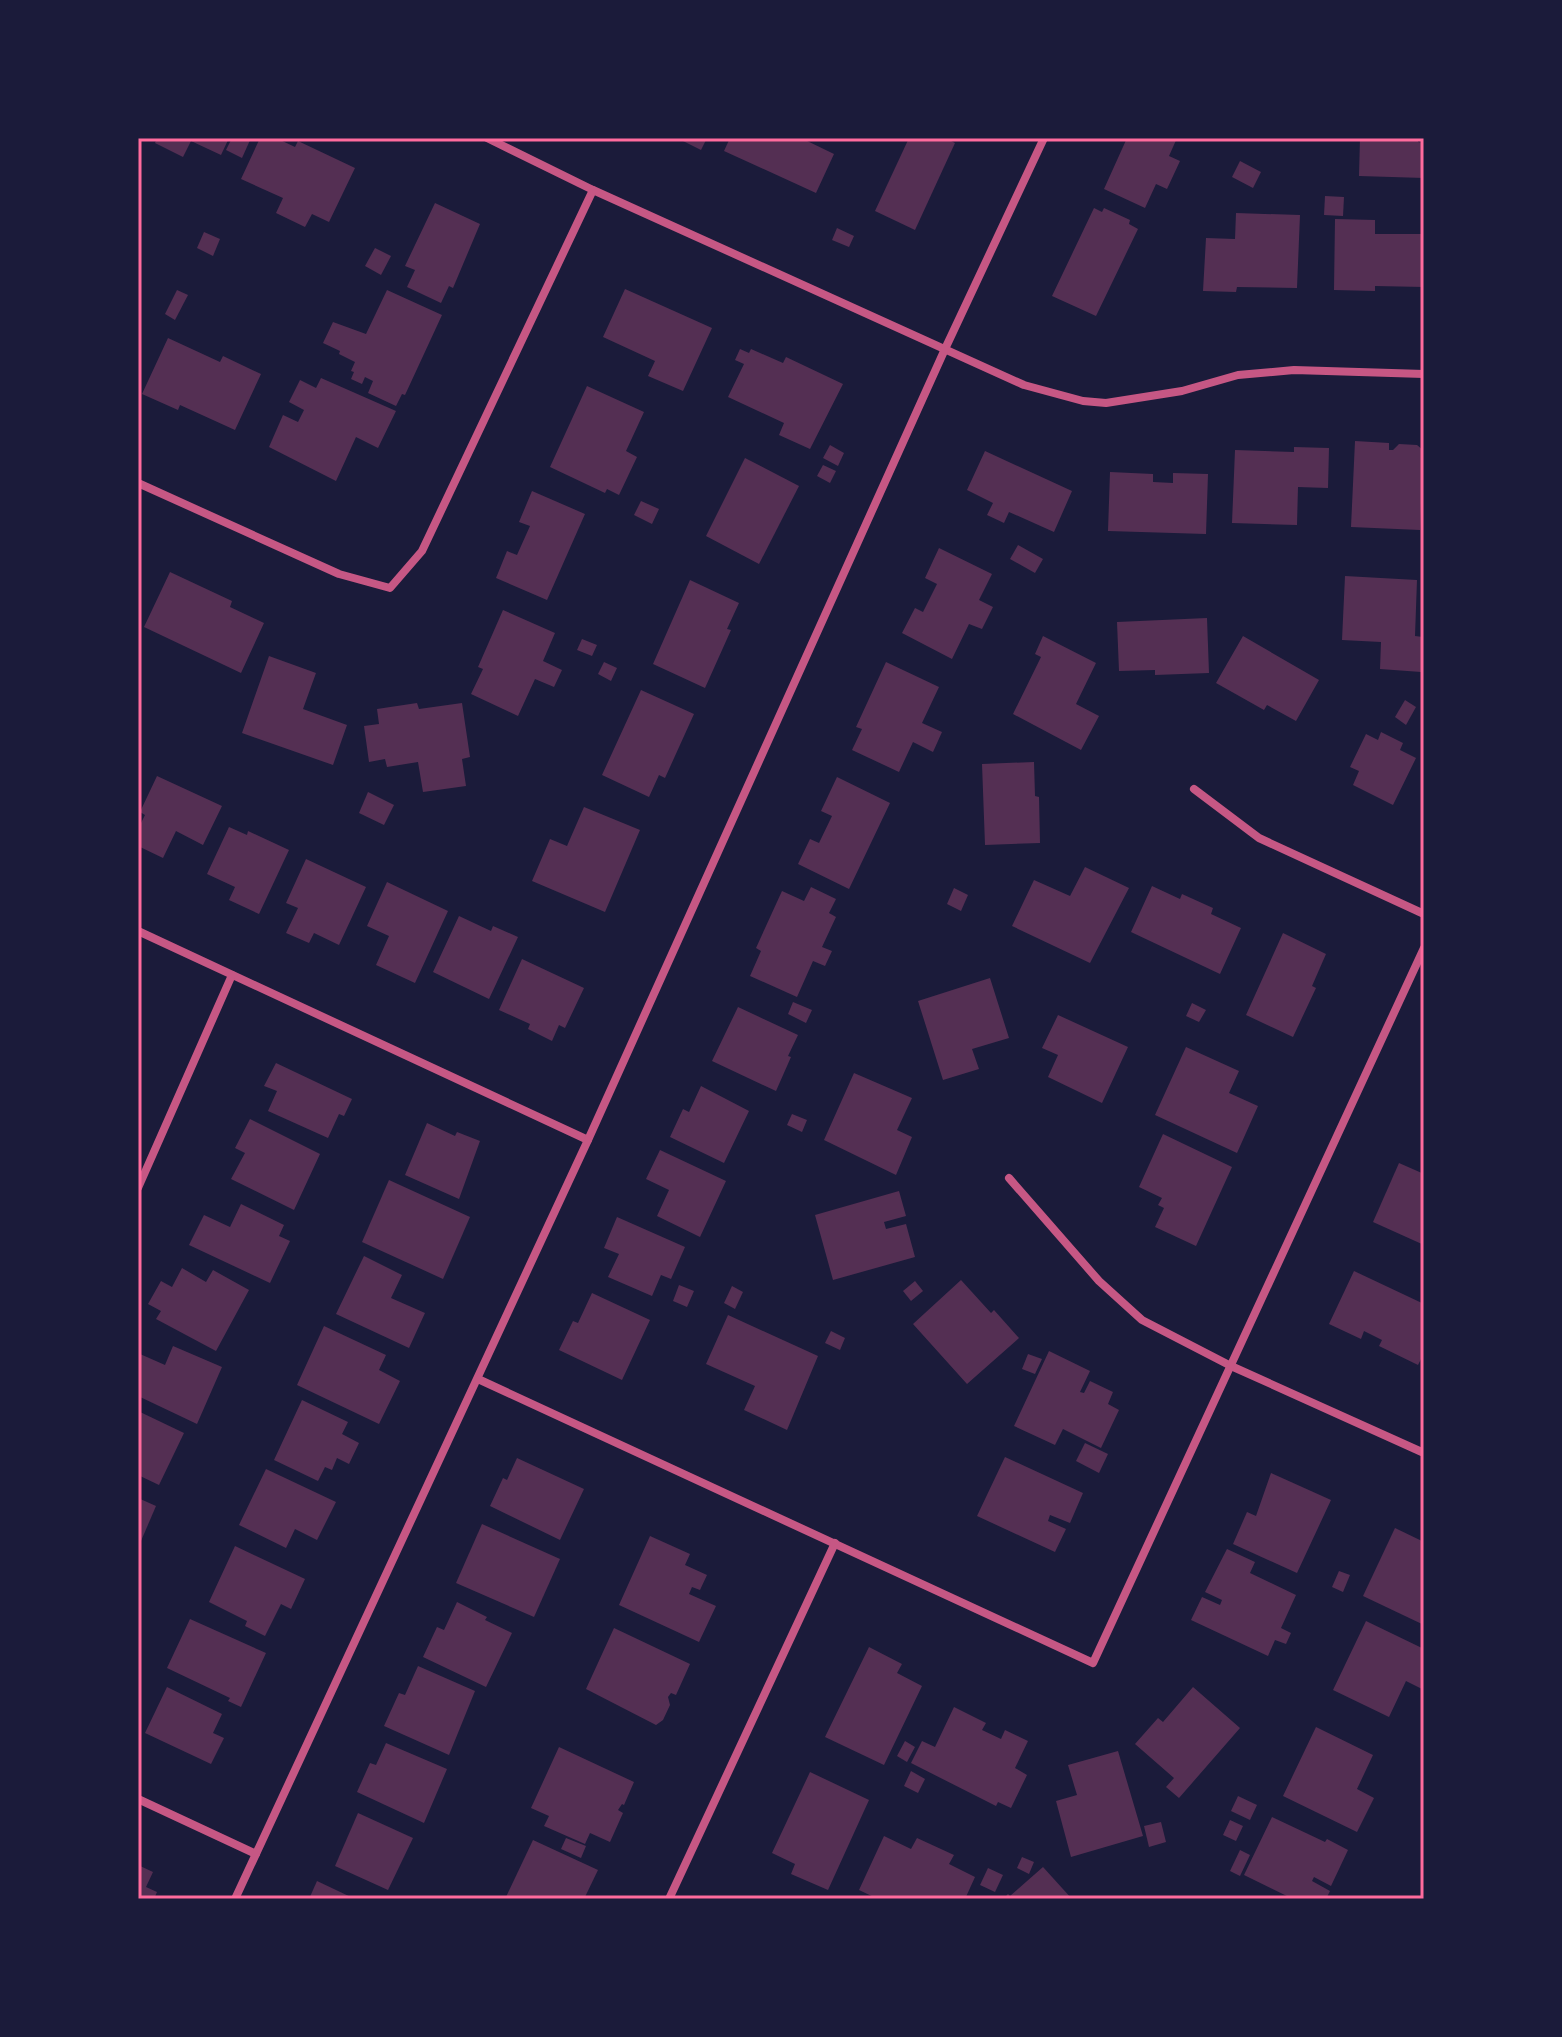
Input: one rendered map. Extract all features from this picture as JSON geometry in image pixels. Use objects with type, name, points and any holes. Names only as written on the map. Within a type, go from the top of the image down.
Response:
[{"type":"street","points":[[487,138],[593,190],[1024,385],[1072,398],[1106,403],[1182,391],[1238,375],[1294,370],[1424,374]]},
{"type":"street","points":[[235,1899],[588,1140],[945,349],[1044,138]]},
{"type":"street","points":[[138,483],[339,574],[390,588],[422,551],[593,190]]},
{"type":"street","points":[[1194,789],[1259,838],[1424,914]]},
{"type":"street","points":[[138,931],[588,1140]]},
{"type":"street","points":[[478,1379],[1093,1663],[1424,948]]},
{"type":"street","points":[[138,1188],[232,975]]},
{"type":"street","points":[[1009,1178],[1099,1281],[1142,1320],[1231,1366],[1424,1453]]},
{"type":"street","points":[[669,1899],[835,1543]]},
{"type":"street","points":[[138,1799],[256,1854]]},
{"type":"building","points":[[157,138],[229,138],[221,155],[191,141],[183,157],[155,143]]},
{"type":"building","points":[[232,138],[251,138],[242,158],[226,150]]},
{"type":"building","points":[[260,138],[276,138],[295,147],[298,141],[355,168],[329,222],[312,214],[305,227],[276,213],[283,198],[241,179]]},
{"type":"building","points":[[677,138],[707,138],[701,150]]},
{"type":"building","points":[[730,138],[801,138],[834,154],[816,193],[724,151]]},
{"type":"building","points":[[909,138],[945,138],[955,143],[915,230],[875,211]]},
{"type":"building","points":[[1127,138],[1177,138],[1169,156],[1180,161],[1167,189],[1156,184],[1145,208],[1104,189]]},
{"type":"building","points":[[1360,138],[1418,138],[1418,142],[1424,143],[1424,178],[1359,176]]},
{"type":"building","points":[[1240,161],[1261,172],[1253,188],[1232,177]]},
{"type":"building","points":[[1325,196],[1344,197],[1343,216],[1324,215]]},
{"type":"building","points":[[435,203],[480,224],[453,288],[449,286],[441,303],[407,287],[415,270],[405,266]]},
{"type":"building","points":[[1094,208],[1102,212],[1104,208],[1130,220],[1129,224],[1138,229],[1096,316],[1052,296]]},
{"type":"building","points":[[1236,213],[1300,215],[1297,288],[1237,287],[1236,292],[1203,291],[1206,238],[1235,239]]},
{"type":"building","points":[[1335,219],[1375,220],[1375,234],[1424,234],[1424,287],[1375,286],[1375,291],[1334,290]]},
{"type":"building","points":[[837,228],[854,236],[849,247],[832,240]]},
{"type":"building","points":[[204,232],[220,239],[213,256],[197,248]]},
{"type":"building","points":[[375,248],[391,256],[381,275],[365,266]]},
{"type":"building","points":[[625,289],[712,328],[683,391],[648,376],[655,361],[603,337]]},
{"type":"building","points":[[177,290],[188,295],[175,320],[165,314]]},
{"type":"building","points":[[387,290],[442,315],[405,395],[402,394],[396,406],[368,393],[373,381],[365,377],[362,384],[351,379],[355,362],[323,343],[333,322],[366,334]]},
{"type":"building","points":[[168,338],[220,362],[223,356],[261,374],[235,430],[180,405],[178,410],[142,394]]},
{"type":"building","points":[[740,349],[749,353],[751,349],[783,363],[786,357],[843,384],[810,449],[779,435],[784,423],[728,397],[744,364],[735,360]]},
{"type":"building","points":[[321,378],[396,411],[378,448],[356,437],[336,481],[269,447],[283,415],[298,422],[304,410],[289,402],[300,380],[316,388]]},
{"type":"building","points":[[587,386],[644,412],[626,451],[637,457],[619,495],[607,489],[605,493],[550,467]]},
{"type":"building","points":[[1355,441],[1389,443],[1389,450],[1399,444],[1417,445],[1423,450],[1420,530],[1351,527]]},
{"type":"building","points":[[830,445],[844,453],[838,466],[823,458]]},
{"type":"building","points":[[1294,447],[1329,448],[1328,488],[1298,487],[1297,525],[1232,523],[1235,450],[1294,452]]},
{"type":"building","points":[[985,451],[1072,491],[1054,532],[1009,512],[1004,523],[987,515],[993,503],[967,490]]},
{"type":"building","points":[[745,458],[799,486],[759,564],[706,536]]},
{"type":"building","points":[[823,465],[836,471],[830,483],[817,476]]},
{"type":"building","points":[[1110,472],[1153,474],[1153,482],[1173,483],[1173,473],[1208,474],[1206,534],[1108,531]]},
{"type":"building","points":[[532,491],[585,514],[547,600],[496,578],[507,551],[517,555],[530,526],[519,522]]},
{"type":"building","points":[[641,501],[659,509],[652,524],[634,515]]},
{"type":"building","points":[[1018,545],[1043,559],[1035,573],[1010,559]]},
{"type":"building","points":[[939,548],[992,574],[979,600],[993,607],[982,629],[969,624],[952,659],[902,633],[915,608],[923,612],[937,584],[925,578]]},
{"type":"building","points":[[170,572],[232,601],[230,607],[264,623],[241,673],[144,627]]},
{"type":"building","points":[[1345,576],[1417,580],[1415,636],[1423,637],[1421,672],[1380,669],[1381,642],[1342,640]]},
{"type":"building","points":[[690,580],[739,603],[727,629],[731,630],[705,688],[653,664]]},
{"type":"building","points":[[503,610],[555,633],[543,661],[562,670],[554,687],[535,679],[518,716],[471,694],[483,669],[478,667]]},
{"type":"building","points":[[1207,618],[1209,673],[1155,675],[1155,670],[1119,671],[1117,622]]},
{"type":"building","points":[[1043,636],[1096,663],[1076,704],[1099,716],[1081,750],[1013,714],[1041,657],[1035,654]]},
{"type":"building","points":[[1243,636],[1319,680],[1296,721],[1267,705],[1264,710],[1216,683]]},
{"type":"building","points":[[582,639],[597,645],[592,656],[577,650]]},
{"type":"building","points":[[269,656],[316,673],[303,709],[347,725],[333,765],[242,733]]},
{"type":"building","points":[[604,662],[617,668],[611,681],[598,674]]},
{"type":"building","points":[[886,662],[939,687],[922,723],[942,732],[933,752],[913,742],[899,772],[852,750],[862,729],[856,727]]},
{"type":"building","points":[[641,690],[694,714],[665,778],[659,775],[649,797],[602,775]]},
{"type":"building","points":[[1405,700],[1416,707],[1406,725],[1395,717]]},
{"type":"building","points":[[417,703],[419,709],[462,703],[470,757],[462,759],[466,786],[423,792],[418,762],[387,767],[385,759],[369,762],[364,726],[379,724],[377,709]]},
{"type":"building","points":[[1381,732],[1403,743],[1400,750],[1416,758],[1393,805],[1353,785],[1359,771],[1350,767],[1366,734],[1378,740]]},
{"type":"building","points":[[1034,762],[1035,796],[1039,797],[1040,843],[985,845],[982,764]]},
{"type":"building","points":[[157,776],[222,806],[203,845],[176,831],[163,858],[138,846],[138,829],[145,815],[140,812]]},
{"type":"building","points":[[837,777],[890,803],[849,889],[798,864],[810,839],[819,843],[832,816],[821,811]]},
{"type":"building","points":[[368,792],[394,805],[384,825],[359,813]]},
{"type":"building","points":[[584,807],[640,830],[605,912],[532,881],[550,839],[567,846]]},
{"type":"building","points":[[229,827],[247,835],[248,831],[289,850],[259,914],[229,900],[235,887],[207,874]]},
{"type":"building","points":[[306,859],[366,887],[339,945],[314,933],[309,943],[286,933],[298,908],[286,903]]},
{"type":"building","points":[[1085,867],[1129,888],[1090,963],[1012,926],[1034,880],[1070,896]]},
{"type":"building","points":[[387,882],[448,911],[415,983],[376,965],[389,936],[367,926]]},
{"type":"building","points":[[1152,886],[1180,899],[1182,894],[1213,908],[1211,914],[1241,928],[1220,974],[1131,932]]},
{"type":"building","points":[[811,887],[836,899],[829,913],[836,917],[822,947],[832,951],[825,966],[813,961],[797,997],[750,976],[761,951],[756,948],[782,891],[804,901]]},
{"type":"building","points":[[954,888],[968,895],[961,911],[947,904]]},
{"type":"building","points":[[459,916],[491,931],[493,926],[518,937],[489,999],[433,972]]},
{"type":"building","points":[[1283,933],[1326,954],[1312,986],[1316,988],[1293,1037],[1246,1015]]},
{"type":"building","points":[[522,959],[584,988],[565,1028],[559,1025],[552,1041],[528,1029],[530,1024],[499,1010]]},
{"type":"building","points":[[990,978],[1009,1038],[972,1049],[979,1069],[943,1080],[918,1001]]},
{"type":"building","points":[[793,1002],[812,1010],[806,1023],[788,1014]]},
{"type":"building","points":[[1192,1003],[1206,1010],[1199,1022],[1186,1016]]},
{"type":"building","points":[[738,1007],[798,1035],[776,1091],[712,1061]]},
{"type":"building","points":[[1058,1015],[1128,1047],[1102,1103],[1048,1077],[1058,1055],[1042,1048]]},
{"type":"building","points":[[1186,1047],[1239,1071],[1229,1093],[1258,1106],[1237,1153],[1155,1115]]},
{"type":"building","points":[[276,1063],[352,1099],[344,1116],[339,1114],[328,1138],[268,1111],[277,1091],[264,1086]]},
{"type":"building","points":[[854,1073],[912,1098],[897,1130],[912,1137],[896,1175],[824,1140]]},
{"type":"building","points":[[701,1086],[749,1111],[724,1163],[670,1137],[683,1109],[689,1112]]},
{"type":"building","points":[[792,1114],[807,1120],[802,1132],[787,1125]]},
{"type":"building","points":[[250,1119],[320,1154],[294,1210],[231,1179],[245,1153],[235,1148]]},
{"type":"building","points":[[427,1123],[455,1136],[457,1132],[480,1141],[459,1199],[405,1175]]},
{"type":"building","points":[[1163,1134],[1232,1167],[1196,1246],[1155,1227],[1164,1208],[1158,1205],[1162,1198],[1139,1187]]},
{"type":"building","points":[[660,1150],[726,1181],[700,1237],[657,1216],[669,1190],[646,1179]]},
{"type":"building","points":[[1399,1163],[1424,1174],[1424,1245],[1373,1222]]},
{"type":"building","points":[[389,1180],[470,1217],[443,1279],[362,1242]]},
{"type":"building","points":[[899,1191],[906,1216],[884,1222],[886,1229],[906,1224],[915,1257],[833,1280],[815,1215]]},
{"type":"building","points":[[241,1204],[284,1225],[279,1236],[290,1241],[270,1283],[189,1245],[204,1215],[230,1227]]},
{"type":"building","points":[[617,1217],[685,1247],[671,1279],[661,1275],[652,1296],[608,1277],[619,1254],[604,1248]]},
{"type":"building","points":[[364,1256],[402,1275],[391,1298],[425,1313],[409,1348],[336,1314]]},
{"type":"building","points":[[182,1268],[206,1282],[213,1270],[249,1290],[216,1351],[156,1319],[161,1311],[148,1304],[161,1281],[172,1287]]},
{"type":"building","points":[[1354,1271],[1424,1304],[1424,1353],[1418,1365],[1379,1346],[1382,1340],[1364,1331],[1361,1339],[1329,1324]]},
{"type":"building","points":[[961,1280],[1019,1338],[967,1384],[913,1324]]},
{"type":"building","points":[[915,1281],[923,1291],[911,1301],[903,1291]]},
{"type":"building","points":[[679,1285],[694,1291],[687,1307],[673,1301]]},
{"type":"building","points":[[732,1286],[743,1292],[735,1309],[724,1303]]},
{"type":"building","points":[[592,1293],[650,1320],[622,1380],[559,1350],[573,1321],[578,1323]]},
{"type":"building","points":[[728,1315],[818,1356],[787,1430],[744,1410],[755,1386],[706,1364]]},
{"type":"building","points":[[324,1326],[386,1355],[379,1370],[400,1381],[379,1424],[297,1385]]},
{"type":"building","points":[[831,1331],[845,1338],[840,1350],[825,1343]]},
{"type":"building","points":[[173,1346],[222,1367],[197,1424],[138,1396],[140,1354],[165,1365]]},
{"type":"building","points":[[1049,1351],[1090,1371],[1080,1392],[1084,1393],[1090,1381],[1113,1392],[1108,1404],[1119,1410],[1101,1448],[1063,1429],[1055,1445],[1014,1426]]},
{"type":"building","points":[[1028,1354],[1042,1359],[1035,1374],[1022,1369]]},
{"type":"building","points":[[302,1400],[348,1422],[342,1434],[359,1443],[349,1464],[337,1458],[332,1470],[325,1467],[318,1481],[274,1460]]},
{"type":"building","points":[[138,1411],[184,1433],[159,1485],[138,1475]]},
{"type":"building","points":[[1085,1443],[1108,1454],[1099,1473],[1076,1461]]},
{"type":"building","points":[[1005,1457],[1083,1493],[1070,1523],[1050,1515],[1048,1521],[1066,1529],[1055,1552],[977,1516]]},
{"type":"building","points":[[517,1458],[584,1489],[560,1540],[490,1506]]},
{"type":"building","points":[[266,1469],[336,1502],[317,1540],[295,1529],[286,1548],[239,1525]]},
{"type":"building","points":[[1271,1473],[1331,1500],[1297,1573],[1233,1544],[1247,1512],[1256,1516]]},
{"type":"building","points":[[138,1498],[156,1506],[138,1548]]},
{"type":"building","points":[[482,1524],[560,1559],[534,1617],[456,1583]]},
{"type":"building","points":[[1395,1528],[1424,1542],[1424,1625],[1363,1596]]},
{"type":"building","points":[[650,1536],[690,1554],[685,1565],[707,1575],[700,1590],[692,1587],[689,1594],[716,1606],[699,1642],[619,1605]]},
{"type":"building","points":[[235,1546],[305,1579],[291,1609],[281,1604],[265,1636],[245,1626],[247,1621],[209,1602]]},
{"type":"building","points":[[1227,1549],[1255,1562],[1250,1573],[1296,1595],[1281,1628],[1291,1633],[1286,1644],[1275,1640],[1268,1656],[1191,1620],[1202,1597],[1220,1605],[1222,1600],[1205,1592]]},
{"type":"building","points":[[1339,1571],[1350,1575],[1343,1592],[1332,1587]]},
{"type":"building","points":[[457,1602],[512,1633],[486,1687],[423,1657],[437,1627],[444,1630]]},
{"type":"building","points":[[190,1619],[266,1653],[241,1707],[228,1701],[230,1698],[167,1668]]},
{"type":"building","points":[[1366,1621],[1424,1649],[1424,1690],[1406,1681],[1389,1717],[1333,1690]]},
{"type":"building","points":[[614,1628],[690,1664],[676,1695],[671,1693],[668,1697],[670,1705],[663,1720],[656,1725],[586,1689]]},
{"type":"building","points":[[869,1647],[902,1664],[897,1673],[922,1686],[884,1765],[825,1737]]},
{"type":"building","points":[[418,1666],[475,1691],[449,1755],[384,1726],[399,1693],[405,1695]]},
{"type":"building","points":[[167,1687],[222,1714],[213,1733],[224,1738],[211,1764],[145,1733]]},
{"type":"building","points":[[1193,1687],[1240,1728],[1179,1798],[1166,1787],[1174,1778],[1135,1744],[1158,1718],[1163,1722]]},
{"type":"building","points":[[954,1707],[986,1723],[982,1730],[1001,1739],[1005,1730],[1028,1741],[1015,1768],[1027,1775],[1011,1808],[998,1802],[996,1806],[911,1763],[922,1741],[935,1747]]},
{"type":"building","points":[[1316,1727],[1373,1755],[1357,1789],[1374,1798],[1357,1832],[1283,1796]]},
{"type":"building","points":[[905,1741],[915,1747],[907,1762],[897,1756]]},
{"type":"building","points":[[386,1743],[447,1769],[424,1823],[357,1792],[370,1763],[376,1765]]},
{"type":"building","points":[[559,1747],[634,1782],[624,1805],[618,1810],[623,1813],[610,1842],[590,1833],[585,1844],[544,1826],[549,1816],[531,1808]]},
{"type":"building","points":[[1118,1751],[1143,1836],[1071,1857],[1056,1801],[1077,1795],[1068,1765]]},
{"type":"building","points":[[911,1771],[925,1779],[918,1793],[904,1786]]},
{"type":"building","points":[[810,1772],[869,1800],[828,1890],[791,1874],[795,1864],[772,1853]]},
{"type":"building","points":[[1238,1796],[1257,1805],[1250,1820],[1231,1811]]},
{"type":"building","points":[[358,1813],[413,1838],[388,1890],[335,1866]]},
{"type":"building","points":[[1272,1817],[1348,1850],[1331,1886],[1314,1877],[1312,1881],[1330,1891],[1326,1899],[1293,1899],[1244,1875]]},
{"type":"building","points":[[1230,1820],[1243,1826],[1236,1841],[1223,1835]]},
{"type":"building","points":[[1161,1822],[1166,1842],[1149,1847],[1144,1826]]},
{"type":"building","points":[[884,1836],[911,1849],[917,1838],[954,1855],[949,1864],[975,1877],[965,1899],[878,1899],[859,1890]]},
{"type":"building","points":[[566,1838],[586,1846],[581,1858],[561,1849]]},
{"type":"building","points":[[533,1840],[598,1870],[584,1899],[505,1899]]},
{"type":"building","points":[[1240,1850],[1250,1855],[1240,1876],[1230,1871]]},
{"type":"building","points":[[1022,1857],[1034,1862],[1029,1874],[1017,1868]]},
{"type":"building","points":[[138,1865],[153,1872],[146,1887],[157,1892],[154,1899],[138,1899]]},
{"type":"building","points":[[1043,1867],[1072,1899],[1003,1899],[1008,1894],[1010,1896]]},
{"type":"building","points":[[988,1868],[1003,1875],[995,1892],[980,1885]]},
{"type":"building","points":[[317,1881],[355,1899],[309,1899]]}]
